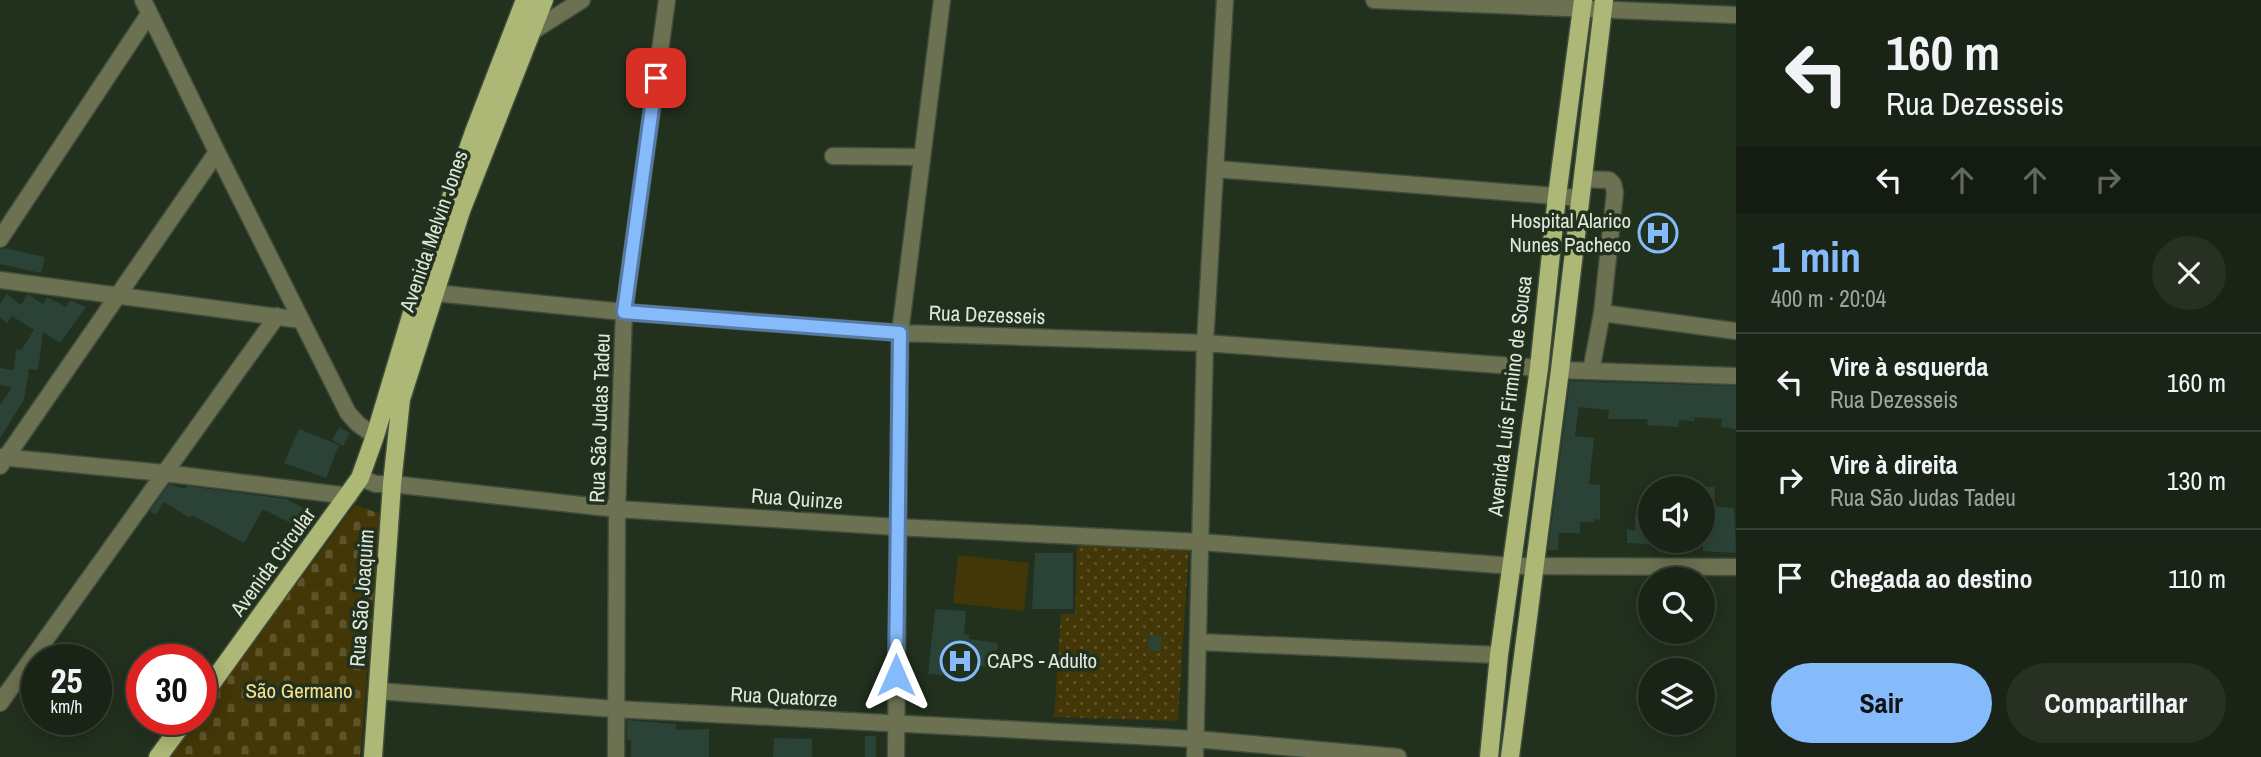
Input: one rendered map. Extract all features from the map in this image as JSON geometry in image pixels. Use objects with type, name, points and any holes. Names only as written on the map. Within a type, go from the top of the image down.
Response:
[{"type":"main road","name":"Avenida Melvin Jones","points":[[360,478],[420,286],[474,132],[525,0]]},
{"type":"main road","name":"Avenida Melvin Jones","points":[[393,484],[401,399],[461,211],[544,0]]},
{"type":"main road","points":[[1510,757],[1560,370],[1603,4]]},
{"type":"main road","name":"Avenida Luís Firmino de Sousa","points":[[1489,757],[1499,655],[1539,368],[1557,196],[1583,5]]},
{"type":"main road","name":"Avenida Circular","points":[[217,676],[360,478]]},
{"type":"main road","name":"Rua São Joaquim","points":[[373,757],[393,484]]},
{"type":"main road","points":[[158,757],[174,735]]},
{"type":"street","points":[[533,31],[582,0]]},
{"type":"street","name":"Rua São Judas Tadeu","points":[[616,757],[617,509],[624,312],[667,0]]},
{"type":"street","points":[[896,757],[900,333],[942,0]]},
{"type":"street","points":[[1195,757],[1205,343],[1224,0]]},
{"type":"street","points":[[1374,0],[1603,4],[1736,15]]},
{"type":"street","points":[[146,7],[348,413],[375,436]]},
{"type":"street","points":[[0,239],[146,7]]},
{"type":"street","points":[[2,460],[120,295],[216,152]]},
{"type":"street","points":[[833,156],[922,157]]},
{"type":"street","points":[[1216,169],[1580,198]]},
{"type":"street","points":[[1582,179],[1609,180],[1615,192],[1602,313],[1591,371]]},
{"type":"street","points":[[0,280],[302,320]]},
{"type":"street","name":"Rua Dezesseis","points":[[435,293],[624,312],[900,333],[1205,343],[1539,368]]},
{"type":"street","points":[[1602,313],[1736,331]]},
{"type":"street","points":[[0,703],[277,316]]},
{"type":"street","points":[[1560,370],[1736,376]]},
{"type":"street","points":[[2,460],[164,473],[349,496]]},
{"type":"street","points":[[360,478],[376,484],[393,484]]},
{"type":"street","name":"Rua Quinze","points":[[393,484],[617,509],[897,527],[1200,542],[1512,566],[1534,565]]},
{"type":"street","points":[[1534,565],[1736,566]]},
{"type":"street","points":[[1199,642],[1499,655]]},
{"type":"street","name":"Rua Quatorze","points":[[378,691],[615,709],[1195,740],[1398,757]]},
{"type":"street","points":[[1510,757],[1518,757]]},
{"type":"green space","name":"São Germano","points":[[355,505],[381,514],[360,757],[169,757],[185,735],[217,735],[217,691]]},
{"type":"green space","points":[[1189,545],[1178,721],[1054,717],[1061,614],[1075,614],[1077,546]]},
{"type":"green space","points":[[958,555],[1029,563],[1024,611],[953,603]]},
{"type":"building","points":[[0,249],[45,257],[41,273],[0,264]]},
{"type":"building","points":[[7,294],[21,305],[28,294],[43,304],[47,297],[66,307],[70,300],[86,307],[60,343],[43,332],[38,370],[29,369],[24,400],[0,438],[0,405],[12,387],[0,385],[0,368],[14,370],[16,349],[21,350],[34,330],[12,316],[7,323],[0,317],[0,304]]},
{"type":"building","points":[[1570,381],[1736,386],[1736,429],[1721,427],[1722,419],[1695,417],[1694,421],[1679,420],[1678,427],[1647,425],[1648,419],[1608,419],[1609,410],[1579,407],[1575,436],[1594,438],[1589,484],[1600,485],[1600,520],[1580,522],[1580,533],[1559,533],[1558,550],[1548,550]]},
{"type":"building","points":[[339,427],[350,433],[343,446],[332,440]]},
{"type":"building","points":[[299,429],[339,445],[326,478],[284,463]]},
{"type":"building","points":[[169,484],[185,489],[187,486],[286,499],[304,508],[295,525],[263,509],[244,543],[192,515],[190,518],[164,502],[156,515],[150,511]]},
{"type":"building","points":[[1715,506],[1734,508],[1736,553],[1715,552]]},
{"type":"building","points":[[1635,515],[1638,515],[1638,544],[1627,543],[1627,530],[1635,530]]},
{"type":"building","points":[[1035,553],[1073,553],[1073,609],[1032,609]]},
{"type":"building","points":[[935,609],[966,611],[964,635],[969,635],[969,639],[998,643],[995,668],[959,663],[957,676],[928,674]]},
{"type":"building","points":[[1150,635],[1162,636],[1160,651],[1148,650]]},
{"type":"building","points":[[627,720],[676,724],[676,730],[709,729],[709,757],[631,757],[631,740],[627,740]]},
{"type":"building","points":[[865,736],[876,736],[876,757],[865,757]]},
{"type":"building","points":[[774,738],[812,739],[812,757],[773,757]]},
{"type":"place","name":"Hospital Alarico Nunes Pacheco","points":[[1658,233]]},
{"type":"place","name":"CAPS - Adulto","points":[[960,661]]},
{"type":"route","points":[[656,78],[624,312],[900,333],[896,675]]}]
